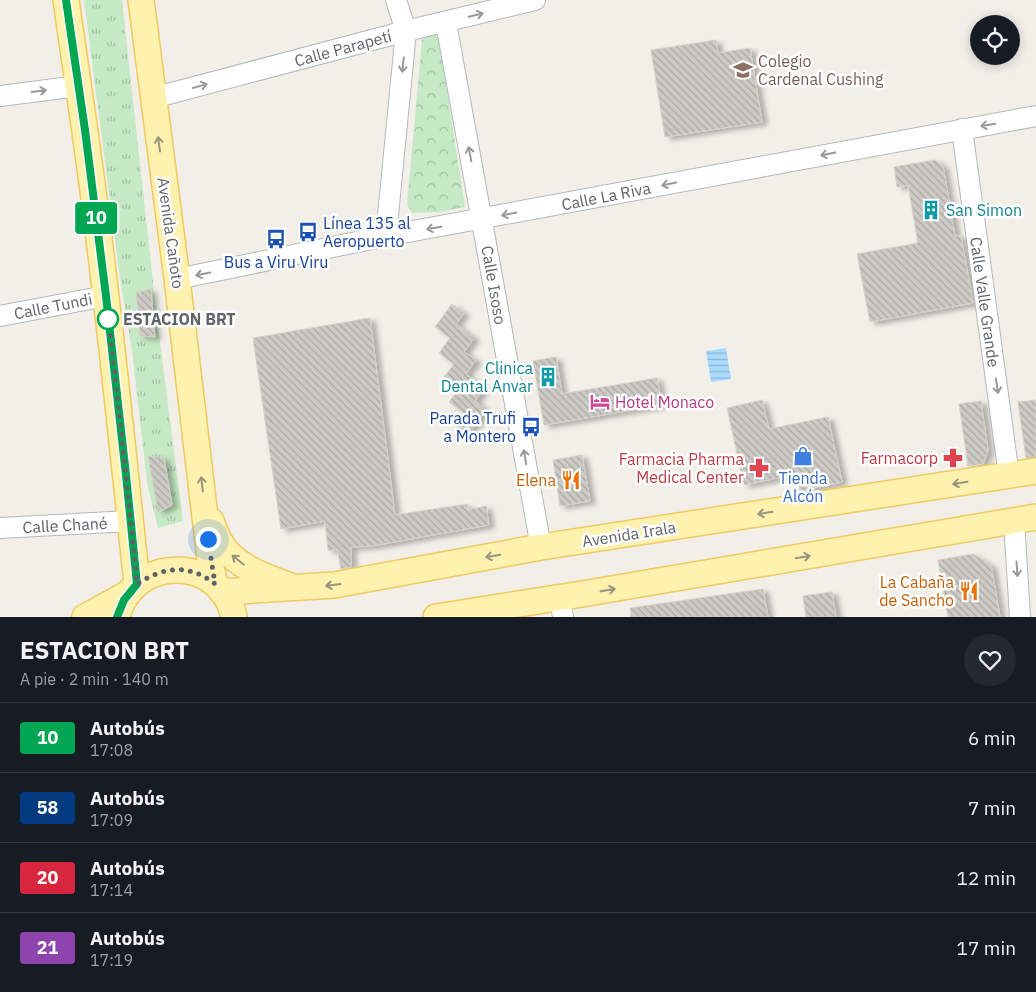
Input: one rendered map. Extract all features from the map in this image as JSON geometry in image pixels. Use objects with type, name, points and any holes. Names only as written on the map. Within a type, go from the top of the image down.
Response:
[{"type":"main road","points":[[66,0],[85,130],[126,466],[132,589],[121,606],[118,617]]},
{"type":"main road","name":"Avenida Cañoto","points":[[141,0],[206,510],[211,568],[218,588],[230,605],[234,617]]},
{"type":"main road","name":"Avenida Irala","points":[[218,588],[298,588],[334,585],[541,547],[1036,472]]},
{"type":"main road","points":[[206,510],[220,542],[235,558],[250,569],[298,588]]},
{"type":"main road","points":[[436,617],[561,607],[1025,519]]},
{"type":"main road","points":[[85,617],[158,572],[181,570],[202,576],[218,588]]},
{"type":"street","points":[[386,236],[406,32],[396,0]]},
{"type":"street","name":"Calle Parapetí","points":[[153,98],[535,0]]},
{"type":"street","name":"Calle Isoso","points":[[446,23],[541,547]]},
{"type":"street","points":[[0,96],[78,86]]},
{"type":"street","name":"Calle La Riva","points":[[177,279],[386,236],[1036,116]]},
{"type":"street","name":"Calle Valle Grande","points":[[962,129],[1009,476]]},
{"type":"street","name":"Calle Tundi","points":[[0,316],[106,296]]},
{"type":"street","points":[[1020,617],[1025,519]]},
{"type":"street","name":"Calle Chané","points":[[0,528],[130,521]]},
{"type":"green space","points":[[84,0],[122,0],[157,319],[183,521],[158,528],[147,483],[132,350],[120,278]]},
{"type":"green space","points":[[430,30],[439,39],[465,207],[439,212],[412,213],[407,204],[422,40]]},
{"type":"water","points":[[726,348],[731,379],[711,382],[706,351]]},
{"type":"building","points":[[716,40],[718,53],[750,48],[762,122],[665,137],[651,50]]},
{"type":"building","points":[[935,160],[943,166],[955,236],[961,236],[973,303],[870,322],[857,254],[918,243],[908,185],[897,187],[894,167]]},
{"type":"building","name":"ESTACION BRT","points":[[151,289],[155,337],[140,336],[136,293]]},
{"type":"building","points":[[452,304],[464,313],[456,324],[474,338],[464,352],[476,360],[466,374],[484,388],[475,401],[486,410],[467,435],[455,426],[464,413],[449,402],[459,389],[444,377],[454,364],[439,353],[450,338],[435,327]]},
{"type":"building","points":[[370,318],[395,515],[467,504],[468,510],[486,506],[489,525],[372,546],[351,547],[351,567],[341,569],[337,549],[328,551],[325,521],[281,529],[253,338]]},
{"type":"building","name":"Hotel Monaco","points":[[556,357],[562,394],[657,378],[662,405],[544,425],[533,361]]},
{"type":"building","points":[[762,400],[769,429],[828,417],[842,482],[800,491],[797,474],[744,485],[727,408]]},
{"type":"building","points":[[1036,400],[1036,457],[1026,458],[1018,402]]},
{"type":"building","points":[[981,401],[988,451],[983,464],[968,466],[959,404]]},
{"type":"building","name":"Elena","points":[[582,455],[590,501],[560,506],[553,460]]},
{"type":"building","points":[[148,456],[164,458],[172,505],[158,512]]},
{"type":"building","name":"La Cabaña de Sancho","points":[[973,554],[991,565],[1000,617],[948,617],[938,560]]},
{"type":"building","points":[[763,589],[768,617],[631,617],[630,608]]},
{"type":"building","points":[[832,592],[836,617],[806,617],[803,596]]},
{"type":"bus line","name":"10","points":[[66,0],[106,296],[137,584],[124,600],[117,617]]},
{"type":"place","name":"Colegio Cardenal Cushing","points":[[743,70]]},
{"type":"place","name":"San Simon","points":[[931,210]]},
{"type":"place","name":"Línea 135 al Aeropuerto","points":[[308,232]]},
{"type":"place","name":"Bus a Viru Viru","points":[[276,239]]},
{"type":"place","name":"ESTACION BRT","points":[[108,319]]},
{"type":"place","name":"Clinica Dental Anvar","points":[[548,377]]},
{"type":"place","name":"Hotel Monaco","points":[[600,402]]},
{"type":"place","name":"Parada Trufi a Montero","points":[[531,427]]},
{"type":"place","name":"Tienda Alcón","points":[[803,456]]},
{"type":"place","name":"Farmacorp","points":[[953,458]]},
{"type":"place","name":"Farmacia Pharma Medical Center","points":[[759,468]]},
{"type":"place","name":"Elena","points":[[571,480]]},
{"type":"place","name":"La Cabaña de Sancho","points":[[969,591]]},
{"type":"route","points":[[108,319],[108,314],[137,584],[158,572],[181,570],[196,573],[215,584],[208,539]]}]
